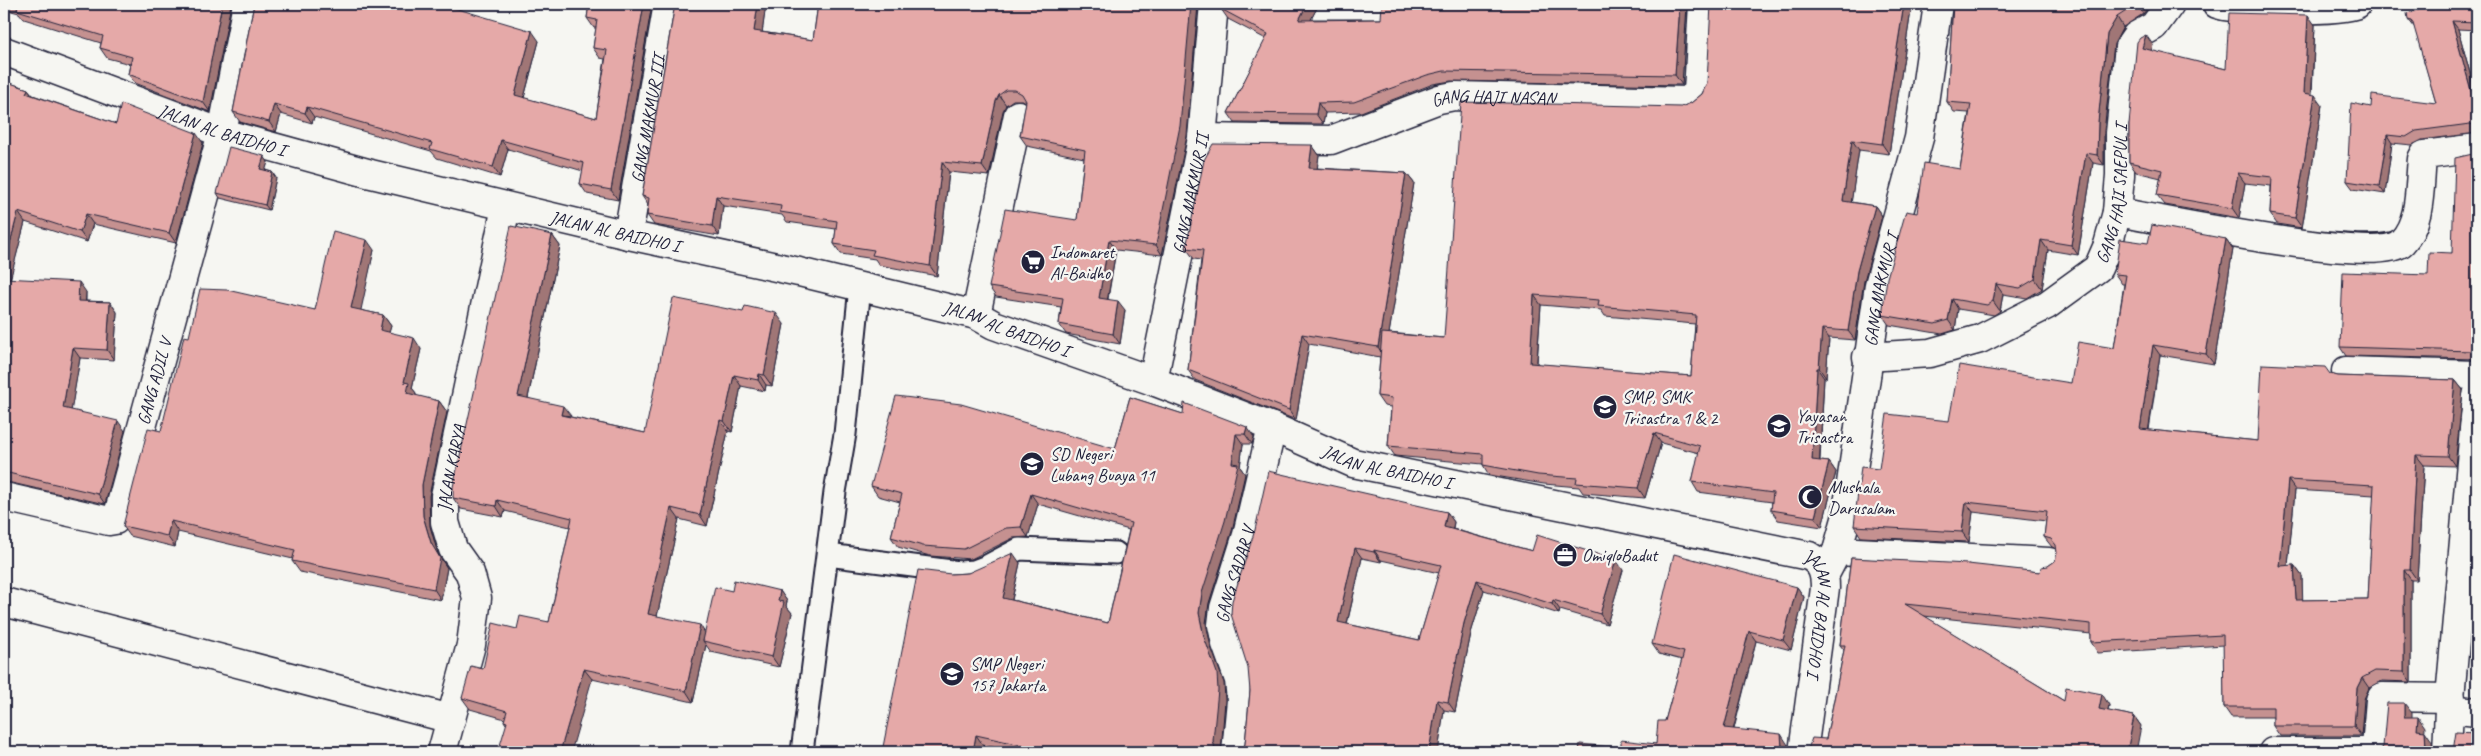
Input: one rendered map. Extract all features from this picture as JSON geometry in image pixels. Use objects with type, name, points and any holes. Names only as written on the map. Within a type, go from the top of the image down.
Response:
[{"type":"street","name":"GANG ADIL V","points":[[4,497],[109,521],[115,520],[118,515],[222,133],[248,4]]},
{"type":"street","name":"GANG MAKMUR III","points":[[628,235],[668,4]]},
{"type":"street","name":"GANG MAKMUR II","points":[[1153,381],[1202,138],[1214,4]]},
{"type":"street","name":"GANG HAJI NASAN","points":[[1202,138],[1331,140],[1439,99],[1454,96],[1688,101],[1698,92],[1703,4]]},
{"type":"street","name":"GANG MAKMUR I","points":[[1831,563],[1846,519],[1867,357],[1879,285],[1919,138],[1938,4]]},
{"type":"street","name":"GANG HAJI SAEPUL I","points":[[1867,357],[1930,353],[1980,339],[2047,306],[2098,268],[2108,245],[2117,212],[2120,175],[2120,133],[2130,46],[2136,36],[2154,26],[2170,4]]},
{"type":"street","points":[[2217,4],[2314,10],[2344,8],[2357,4]]},
{"type":"street","name":"JALAN AL BAIDHO I","points":[[4,51],[222,133],[371,174],[976,315],[994,325],[1153,381],[1272,427],[1353,463],[1809,556],[1831,563],[1825,588],[1803,752]]},
{"type":"street","points":[[976,315],[1018,115]]},
{"type":"street","points":[[2117,212],[2321,247],[2385,249],[2400,243],[2414,226],[2424,155],[2477,148]]},
{"type":"street","name":"JALAN KARYA","points":[[442,752],[471,645],[477,598],[470,573],[453,549],[445,522],[445,496],[506,207]]},
{"type":"street","points":[[2477,358],[2475,360],[2477,383]]},
{"type":"street","points":[[2346,371],[2477,375]]},
{"type":"street","points":[[2447,752],[2477,395]]},
{"type":"street","name":"GANG SADAR V","points":[[1236,752],[1241,700],[1240,680],[1226,644],[1223,617],[1247,535],[1272,427]]},
{"type":"street","points":[[1831,563],[2050,562]]},
{"type":"street","points":[[4,602],[451,718]]},
{"type":"street","points":[[2273,752],[2376,751],[2380,700],[2382,697],[2450,704],[2477,712]]},
{"type":"lane","points":[[802,752],[835,492],[846,434],[860,287]]},
{"type":"lane","points":[[828,555],[959,572],[974,571],[1019,549],[1116,553]]},
{"type":"building","points":[[14,4],[222,4],[203,102],[128,74],[132,57],[100,48],[103,36],[17,10],[18,5]]},
{"type":"building","points":[[254,4],[441,4],[532,31],[515,95],[596,118],[607,50],[593,48],[597,20],[587,18],[589,4],[644,4],[611,190],[580,184],[584,163],[501,140],[493,167],[430,149],[432,143],[307,107],[305,113],[274,104],[269,122],[233,112]]},
{"type":"building","points":[[675,4],[758,4],[754,31],[813,40],[818,4],[1191,4],[1180,126],[1156,245],[1109,240],[1099,298],[1118,301],[1113,334],[1059,324],[1063,298],[989,287],[1005,209],[1077,220],[1085,150],[1020,136],[1026,101],[1022,94],[1015,90],[1006,90],[999,95],[996,101],[982,166],[942,162],[930,266],[872,255],[874,250],[834,244],[837,221],[780,212],[781,206],[716,196],[712,226],[647,215],[649,198],[642,196]]},
{"type":"building","points":[[1221,4],[1307,4],[1299,20],[1381,19],[1382,4],[1680,4],[1675,75],[1444,71],[1427,75],[1354,102],[1318,103],[1316,114],[1228,113],[1268,34],[1221,9]]},
{"type":"building","points":[[1711,4],[1904,4],[1882,144],[1852,140],[1843,201],[1875,206],[1857,271],[1848,331],[1822,329],[1819,368],[1817,368],[1812,460],[1829,462],[1815,517],[1771,510],[1773,493],[1692,482],[1700,446],[1654,433],[1638,488],[1576,483],[1577,478],[1538,475],[1483,465],[1483,454],[1388,446],[1392,398],[1377,396],[1382,333],[1444,338],[1461,102],[1681,107],[1691,103],[1702,94],[1707,83]],"holes":[[[1534,295],[1599,300],[1598,306],[1696,315],[1691,376],[1530,363]]]},
{"type":"building","points":[[1953,4],[2137,4],[2117,17],[2107,34],[2098,122],[2097,155],[2086,153],[2071,245],[2041,240],[2035,279],[2020,288],[1996,284],[1993,301],[1987,305],[1952,299],[1948,320],[1935,324],[1882,315],[1887,278],[1906,211],[1917,213],[1924,163],[1960,169],[1971,104],[1947,102]]},
{"type":"building","points":[[2440,4],[2477,4],[2477,22],[2452,21],[2473,98],[2477,98],[2477,126],[2470,124],[2416,131],[2406,137],[2387,135],[2379,186],[2347,181],[2351,103],[2371,107],[2372,95],[2436,103],[2412,20],[2408,19],[2407,13]]},
{"type":"building","points":[[2229,13],[2308,15],[2304,93],[2315,95],[2295,218],[2270,214],[2272,177],[2238,173],[2232,208],[2157,195],[2162,170],[2129,162],[2129,124],[2137,42],[2146,35],[2142,48],[2226,69]]},
{"type":"building","points":[[4,81],[28,89],[26,93],[116,124],[121,104],[196,133],[169,233],[86,214],[80,232],[18,212],[4,267]]},
{"type":"building","points":[[1213,144],[1312,145],[1309,168],[1406,173],[1378,347],[1302,334],[1289,410],[1188,370],[1203,250],[1186,248],[1204,160]]},
{"type":"building","points":[[229,147],[264,156],[260,169],[272,172],[265,205],[217,193]]},
{"type":"building","points":[[2477,153],[2477,353],[2472,351],[2340,347],[2343,272],[2428,275],[2429,252],[2452,253],[2455,158]]},
{"type":"building","points":[[2152,225],[2226,239],[2206,354],[2153,345],[2140,429],[2258,441],[2262,364],[2325,367],[2330,374],[2338,376],[2455,380],[2448,456],[2416,455],[2410,570],[2404,570],[2404,672],[2375,671],[2362,678],[2357,688],[2354,726],[2273,726],[2273,707],[2224,707],[2223,635],[2091,642],[2091,624],[1905,604],[2064,701],[2066,687],[2102,694],[2099,709],[2134,716],[2127,752],[1807,752],[1812,738],[1826,739],[1845,645],[1840,645],[1851,558],[1968,564],[2040,572],[2041,567],[2048,566],[2055,561],[2057,553],[2056,545],[2051,539],[2044,537],[2047,511],[1966,502],[1962,532],[1854,526],[1861,467],[1879,469],[1887,414],[1949,421],[1959,365],[2071,383],[2078,342],[2114,348],[2126,275],[2115,274],[2120,239],[2148,243]],"holes":[[[2288,480],[2374,485],[2368,599],[2296,600],[2294,565],[2280,566]]]},
{"type":"building","points":[[511,226],[552,235],[518,396],[563,406],[561,415],[645,433],[673,298],[743,312],[745,306],[776,313],[764,375],[759,374],[758,380],[734,375],[724,421],[720,420],[700,515],[671,508],[648,614],[700,625],[686,691],[584,669],[560,752],[498,752],[507,722],[504,721],[507,711],[462,698],[471,666],[483,669],[493,623],[517,629],[520,616],[549,622],[572,518],[497,500],[496,506],[453,498],[453,487]]},
{"type":"building","points":[[333,231],[367,240],[351,308],[383,315],[380,330],[414,338],[404,382],[409,383],[407,393],[439,401],[422,485],[423,516],[431,543],[440,558],[434,589],[292,561],[295,550],[171,521],[167,536],[123,526],[148,428],[161,431],[184,336],[189,337],[200,289],[227,290],[315,310]]},
{"type":"building","points":[[4,278],[79,282],[78,301],[110,302],[107,350],[73,348],[63,408],[118,421],[98,494],[4,472]]},
{"type":"building","points":[[896,396],[961,404],[1115,449],[1130,397],[1183,414],[1184,403],[1247,427],[1245,434],[1236,434],[1232,463],[1238,464],[1225,521],[1202,593],[1199,613],[1204,637],[1217,673],[1218,690],[1213,741],[1218,752],[1053,752],[976,735],[973,752],[882,752],[918,570],[951,574],[968,573],[1013,553],[1003,598],[1108,623],[1131,523],[1031,494],[1021,527],[1006,528],[964,549],[923,546],[891,537],[902,494],[871,486]]},
{"type":"building","points":[[1268,471],[1447,512],[1444,527],[1532,551],[1537,535],[1616,560],[1600,614],[1553,600],[1552,604],[1477,580],[1464,623],[1448,702],[1437,700],[1429,752],[1240,752],[1245,744],[1250,691],[1248,668],[1231,614],[1232,601],[1255,530]],"holes":[[[1355,548],[1374,552],[1374,550],[1441,565],[1419,640],[1338,622]]]},
{"type":"building","points":[[1674,554],[1797,587],[1783,640],[1749,631],[1724,728],[1781,734],[1782,748],[1785,752],[1579,752],[1580,744],[1621,748],[1621,740],[1656,744],[1658,721],[1665,721],[1684,652],[1652,644]]},
{"type":"building","points":[[734,580],[780,591],[778,601],[784,602],[772,657],[703,641],[715,587],[732,591]]},
{"type":"building","points":[[2387,703],[2404,703],[2404,717],[2418,717],[2417,730],[2425,731],[2426,749],[2429,752],[2377,752],[2383,747]]},
{"type":"building","points":[[2456,732],[2477,733],[2477,752],[2451,752],[2453,751]]},
{"type":"place","name":"Indomaret Al-Baidho","points":[[1033,262]]},
{"type":"place","name":"SMP, SMK Trisastra 1 & 2","points":[[1605,407]]},
{"type":"place","name":"Yayasan Trisastra","points":[[1779,426]]},
{"type":"place","name":"SD Negeri Lubang Buaya 11","points":[[1032,464]]},
{"type":"place","name":"Mushala Darusalam","points":[[1810,497]]},
{"type":"place","name":"OmiqloBadut","points":[[1565,555]]},
{"type":"place","name":"SMP Negeri 157 Jakarta","points":[[952,674]]}]
